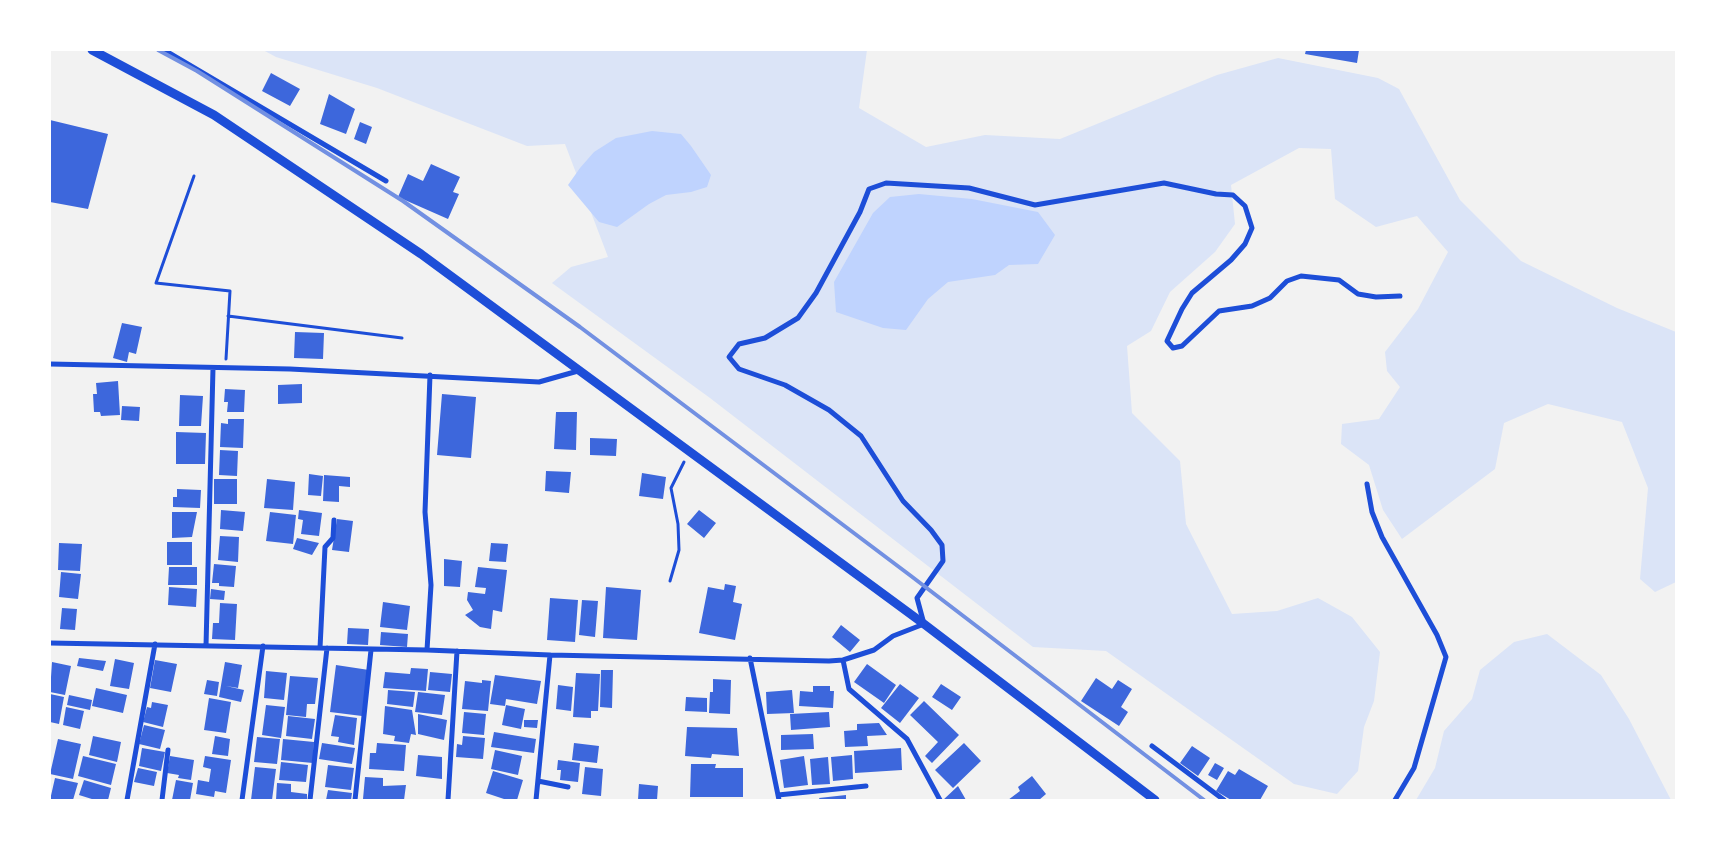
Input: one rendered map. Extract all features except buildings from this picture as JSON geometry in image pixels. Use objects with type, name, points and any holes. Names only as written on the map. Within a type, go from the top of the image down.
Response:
[{"type":"street","points":[[92,50],[214,115],[421,254],[924,624],[1155,800]]},
{"type":"street","points":[[164,50],[386,181]]},
{"type":"street","points":[[924,624],[917,598],[943,561],[942,545],[931,530],[903,500],[862,436],[829,410],[785,386],[739,369],[729,357],[739,344],[765,338],[798,318],[816,293],[860,212],[869,189],[886,183],[968,188],[1035,204],[1164,182],[1216,194],[1233,195],[1245,206],[1252,228],[1245,244],[1231,260],[1192,293],[1167,341],[1173,348],[1182,346],[1219,310],[1252,306],[1270,298],[1287,281],[1301,276],[1340,280],[1358,294],[1376,297],[1400,296]]},
{"type":"street","points":[[50,364],[430,374],[539,382],[578,371]]},
{"type":"street","points":[[206,646],[213,368]]},
{"type":"street","points":[[427,650],[431,585],[425,512],[430,374]]},
{"type":"street","points":[[1367,484],[1372,512],[1382,537],[1437,635],[1446,657],[1414,768],[1395,800]]},
{"type":"street","points":[[320,648],[325,547],[333,538],[334,520]]},
{"type":"street","points":[[50,643],[263,646],[550,655],[843,660],[874,650],[893,636],[924,624]]},
{"type":"street","points":[[127,800],[155,644]]},
{"type":"street","points":[[242,800],[263,646]]},
{"type":"street","points":[[310,800],[327,648]]},
{"type":"street","points":[[355,800],[371,650]]},
{"type":"street","points":[[448,800],[457,651]]},
{"type":"street","points":[[536,800],[550,655]]},
{"type":"street","points":[[750,658],[779,797],[866,786]]},
{"type":"street","points":[[843,660],[849,689],[907,739],[940,800]]},
{"type":"street","points":[[1152,746],[1224,800]]},
{"type":"street","points":[[162,800],[168,750]]},
{"type":"street","points":[[538,781],[568,786]]},
{"type":"path","points":[[194,176],[156,283],[230,291],[226,369]]},
{"type":"path","points":[[228,316],[402,338]]},
{"type":"path","points":[[670,581],[679,550],[678,524],[671,488],[689,452]]},
{"type":"shaded area","points":[[263,50],[867,50],[859,108],[926,147],[985,135],[1060,139],[1217,75],[1278,58],[1378,78],[1399,89],[1460,200],[1521,261],[1617,308],[1676,332],[1676,582],[1655,592],[1640,579],[1648,488],[1622,422],[1548,404],[1504,423],[1495,469],[1402,539],[1383,510],[1369,465],[1341,444],[1342,424],[1379,419],[1400,387],[1387,371],[1385,352],[1418,309],[1448,252],[1417,216],[1376,227],[1335,199],[1331,149],[1299,148],[1231,185],[1235,224],[1215,252],[1170,292],[1151,331],[1127,346],[1132,413],[1180,461],[1186,524],[1232,614],[1277,611],[1318,598],[1352,617],[1380,652],[1374,701],[1364,727],[1358,771],[1337,794],[1294,784],[1106,651],[1033,647],[710,398],[552,283],[571,267],[608,257],[565,144],[527,146],[377,88],[276,57]]},
{"type":"shaded area","points":[[1547,634],[1601,675],[1629,719],[1671,800],[1416,800],[1435,768],[1444,731],[1472,699],[1480,670],[1514,642]]},
{"type":"water","points":[[652,131],[681,134],[711,175],[707,187],[691,192],[666,195],[649,204],[617,227],[599,222],[568,185],[594,152],[616,138]]},
{"type":"water","points":[[919,194],[972,199],[1038,212],[1055,235],[1038,264],[1009,265],[995,275],[948,282],[928,299],[906,330],[883,328],[836,312],[834,282],[873,213],[890,197]]},
{"type":"railway","points":[[158,50],[197,71],[403,201],[580,327],[911,576],[1204,800]]}]
